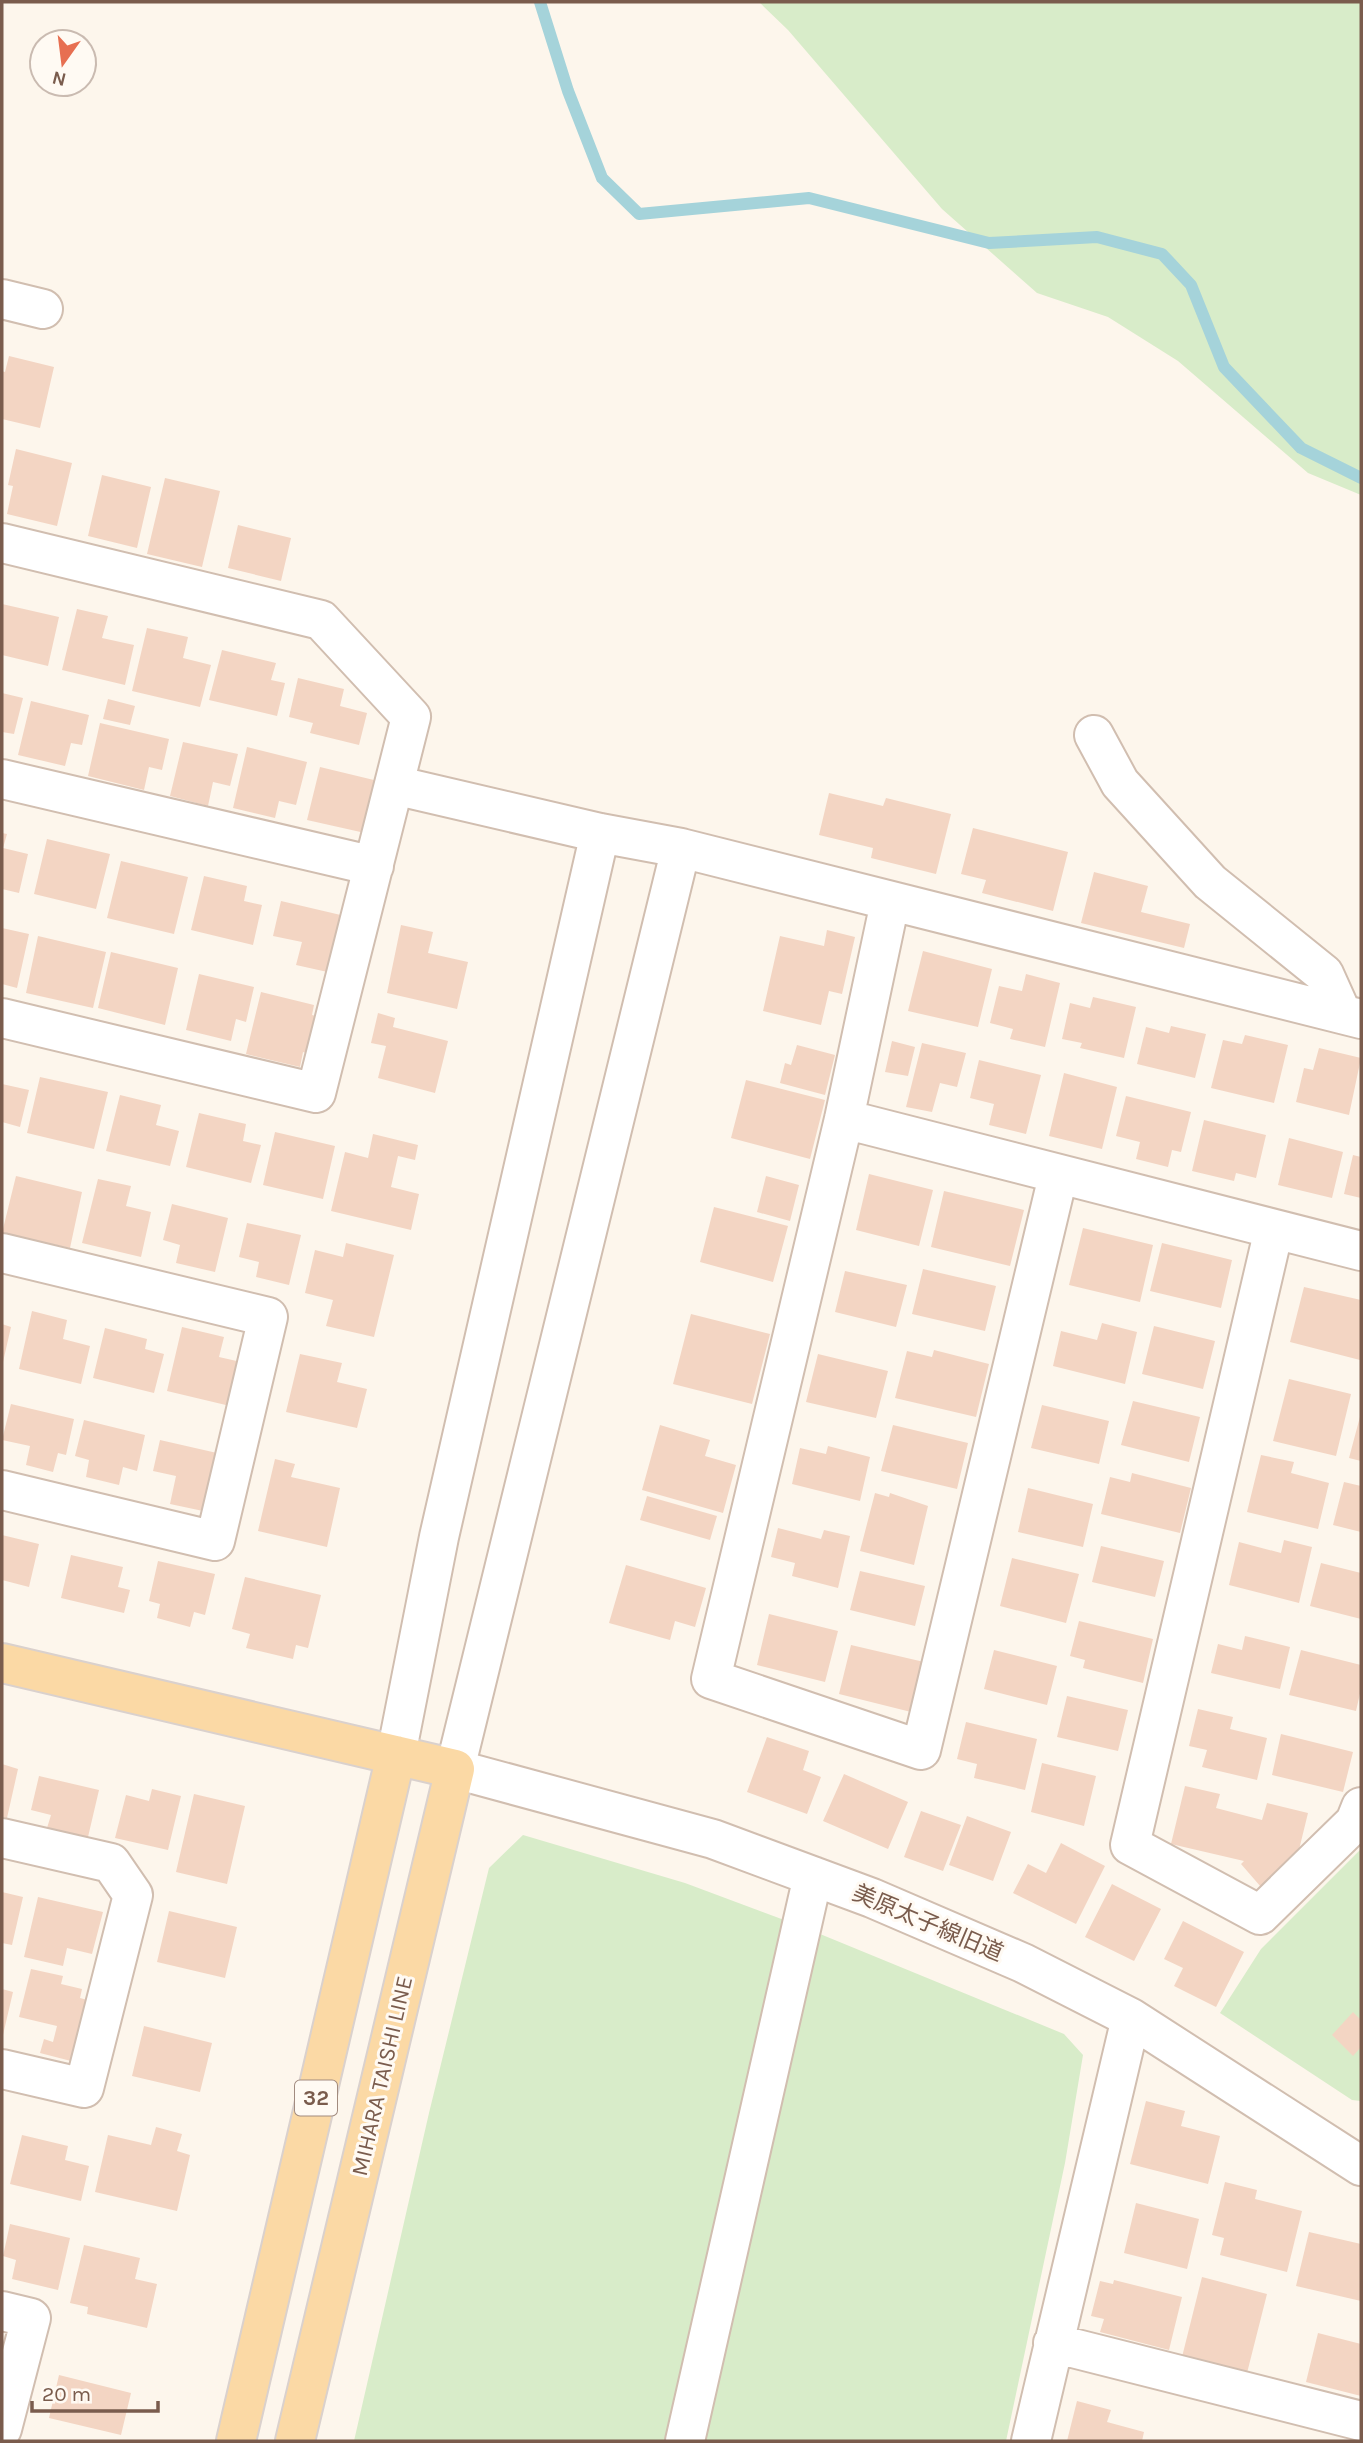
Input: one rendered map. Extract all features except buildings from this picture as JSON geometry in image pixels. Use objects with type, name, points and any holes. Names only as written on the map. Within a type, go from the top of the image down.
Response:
[{"type":"main road","points":[[2,1663],[455,1769]]},
{"type":"main road","name":"32","points":[[236,2441],[396,1755]]},
{"type":"main road","name":"MIHARA TAISHI LINE","points":[[295,2441],[455,1769]]},
{"type":"street","points":[[2,299],[43,309]]},
{"type":"street","points":[[2,543],[321,620],[411,716],[316,1093],[2,1018]]},
{"type":"street","points":[[1094,735],[1120,783],[1210,882],[1324,974],[1352,1017]]},
{"type":"street","points":[[2,779],[374,866]]},
{"type":"street","points":[[394,785],[600,833],[681,848],[1352,1017]]},
{"type":"street","points":[[396,1755],[442,1523],[600,833]]},
{"type":"street","points":[[455,1769],[681,848]]},
{"type":"street","points":[[890,902],[844,1119],[711,1679],[921,1751],[1058,1175]]},
{"type":"street","points":[[844,1119],[1361,1251]]},
{"type":"street","points":[[1274,1229],[1130,1845],[1260,1915],[1355,1822],[1361,1807]]},
{"type":"street","points":[[2,1253],[268,1317],[215,1541],[2,1490]]},
{"type":"street","name":"美原太子線旧道","points":[[455,1769],[713,1839],[873,1898],[1023,1964],[1131,2018],[1361,2166]]},
{"type":"street","points":[[2,1838],[111,1863],[133,1895],[85,2088],[2,2069]]},
{"type":"street","points":[[685,2441],[813,1876]]},
{"type":"street","points":[[1031,2441],[1131,2018]]},
{"type":"street","points":[[2,2311],[31,2318],[2,2429]]},
{"type":"street","points":[[1054,2343],[1361,2421]]},
{"type":"green space","points":[[759,2],[1361,2],[1361,495],[1308,473],[1178,361],[1108,317],[1037,293],[942,209],[788,30]]},
{"type":"green space","points":[[523,1835],[685,1883],[803,1927],[1064,2034],[1083,2055],[1065,2163],[1006,2441],[354,2441],[429,2113],[489,1868]]},
{"type":"green space","points":[[1361,1849],[1361,2101],[1352,2100],[1220,2013],[1261,1949]]},
{"type":"waterway","points":[[540,2],[568,91],[602,178],[639,214],[809,198],[989,243],[1097,237],[1162,254],[1191,285],[1224,367],[1301,448],[1361,478]]}]
